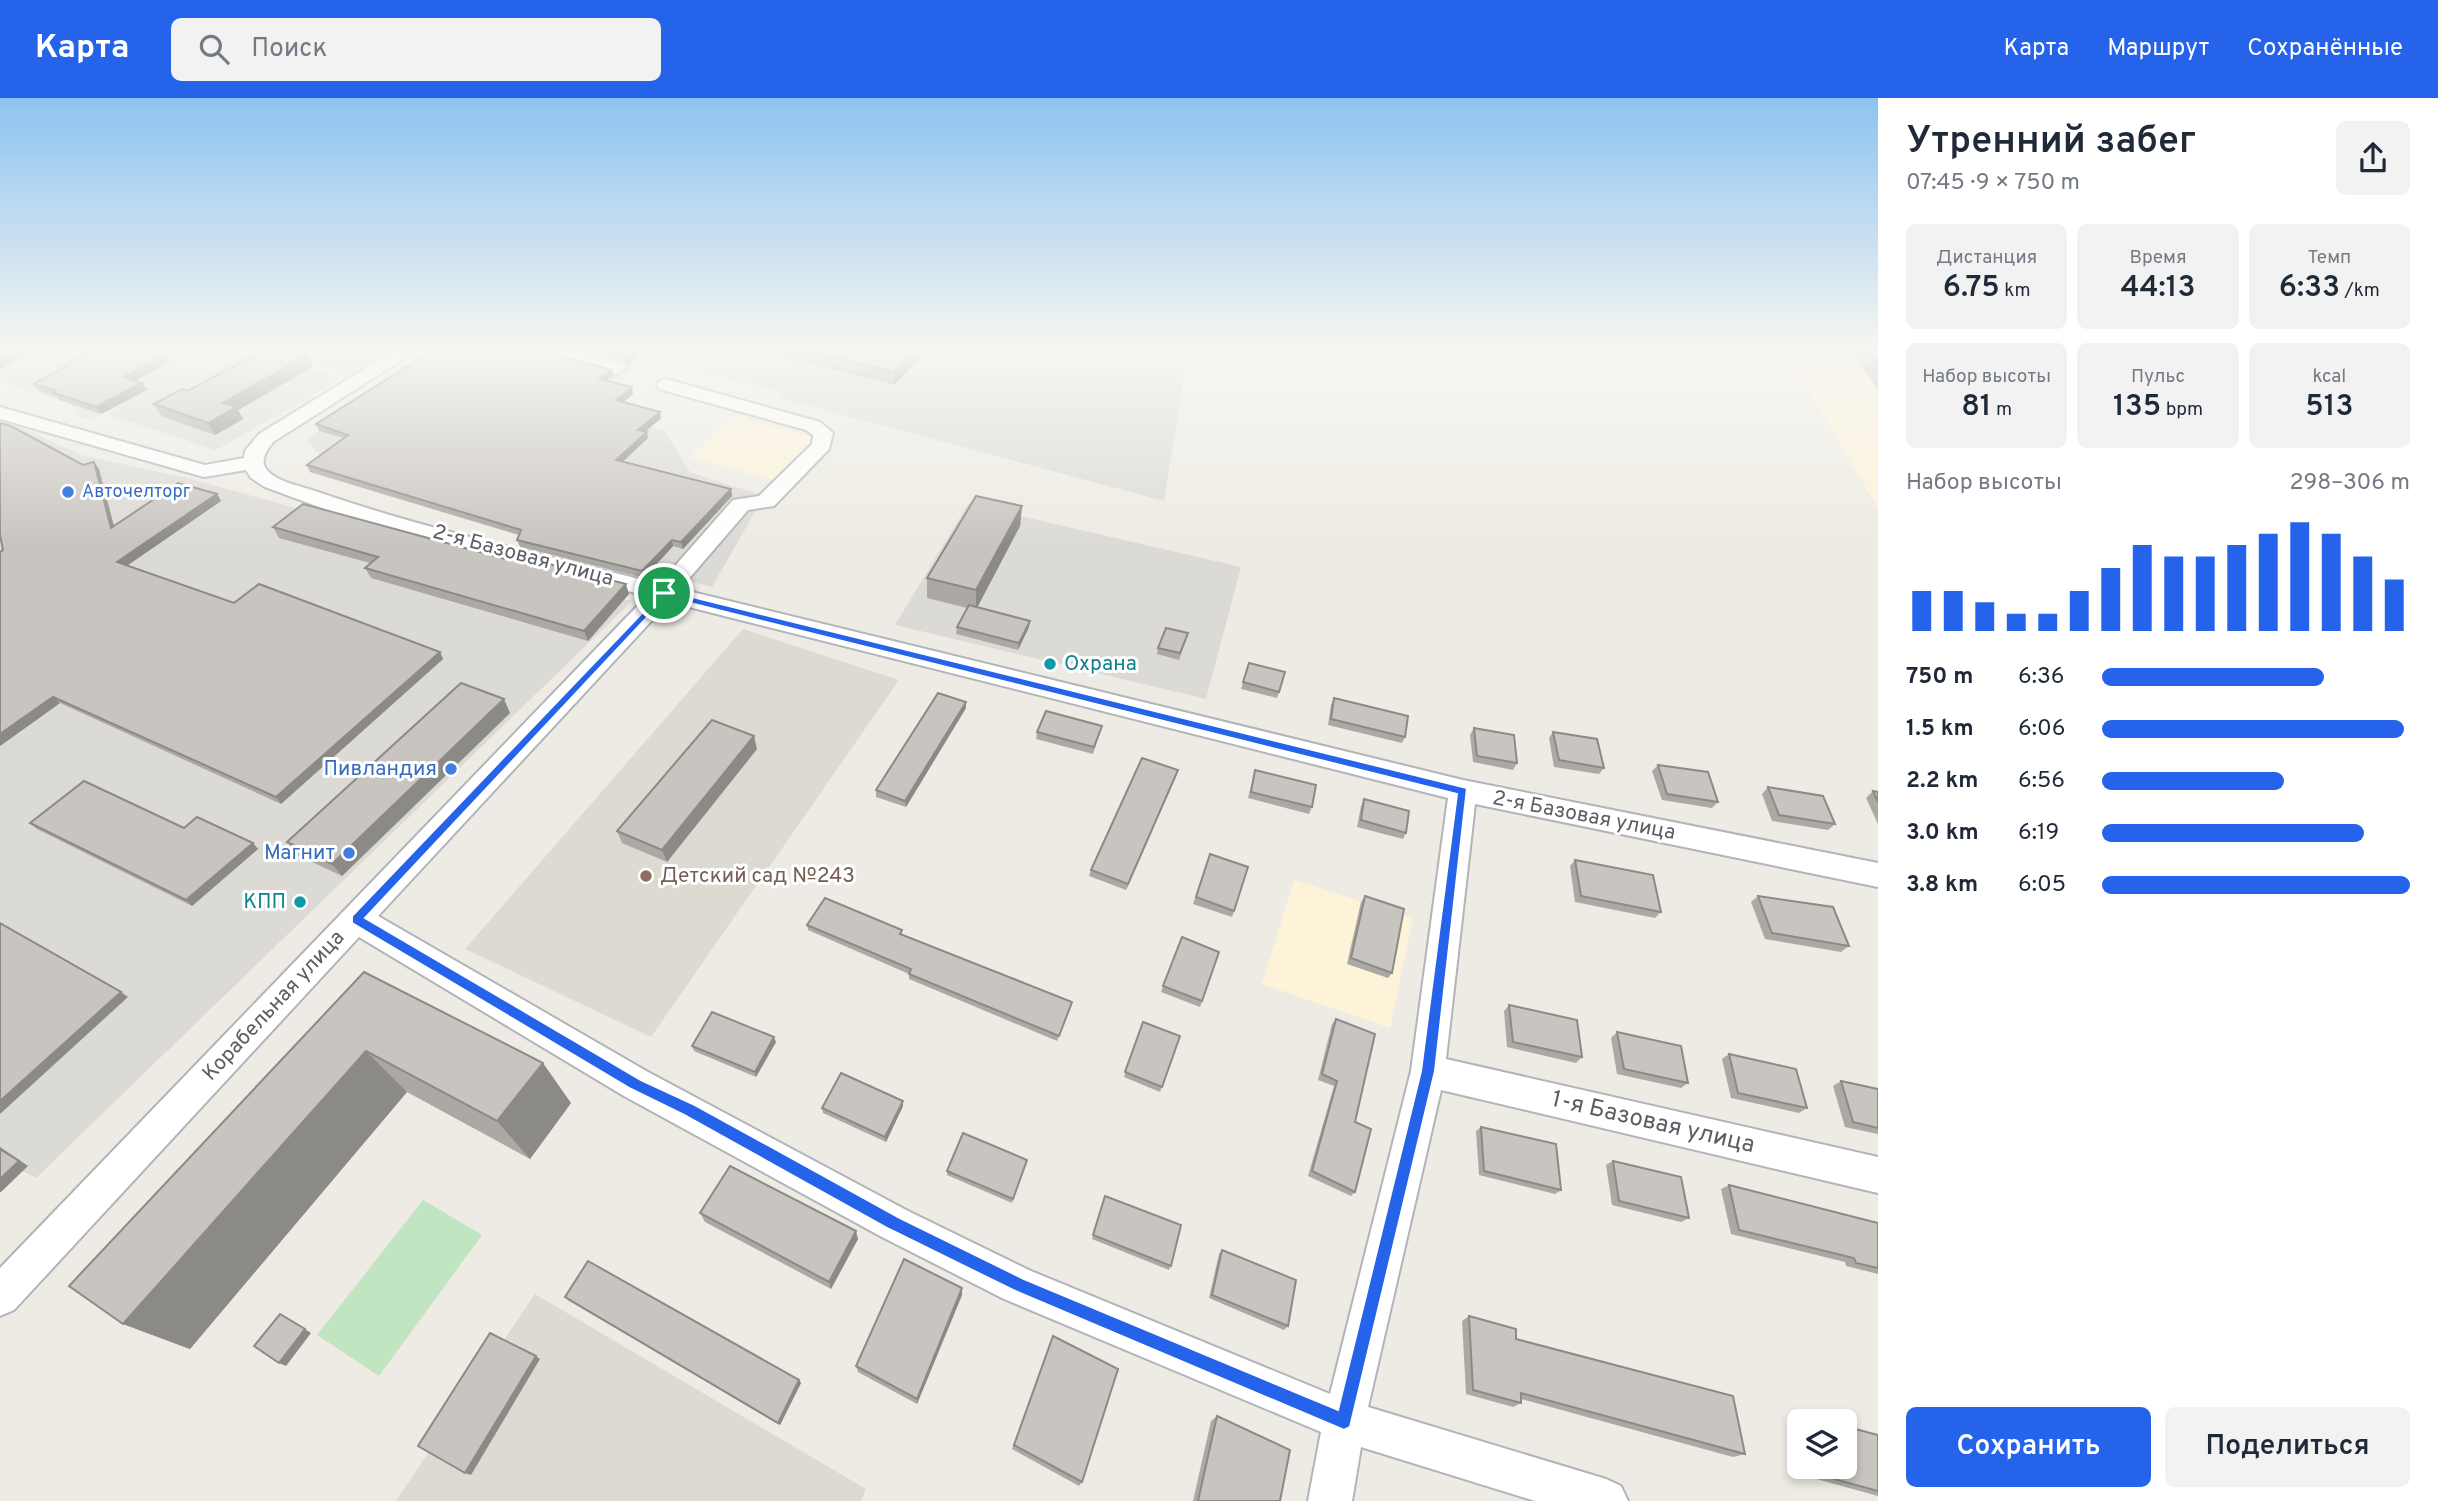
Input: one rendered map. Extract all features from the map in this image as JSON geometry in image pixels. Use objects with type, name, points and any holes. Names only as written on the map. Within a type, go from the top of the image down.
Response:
[{"type":"street","points":[[5,414],[204,471],[253,463],[255,451],[267,438],[305,414]]},
{"type":"street","name":"Корабельная улица","points":[[0,1296],[664,593],[741,505],[766,501],[822,445],[823,433],[813,425],[775,414]]},
{"type":"street","name":"2-я Базовая улица","points":[[253,463],[258,474],[272,482],[354,512],[664,593],[1463,791],[1878,875]]},
{"type":"street","points":[[1330,1501],[1344,1421],[1428,1071],[1463,791]]},
{"type":"street","points":[[356,919],[636,1084],[690,1110],[895,1224],[1030,1290],[1344,1421],[1606,1501]]},
{"type":"street","name":"1-я Базовая улица","points":[[1428,1071],[1878,1175]]},
{"type":"shaded area","points":[[78,414],[101,414],[90,420]]},
{"type":"shaded area","points":[[108,414],[279,414],[216,450]]},
{"type":"shaded area","points":[[345,414],[608,414],[664,431],[690,472],[764,496],[712,587],[478,523],[310,472],[325,461],[306,440]]},
{"type":"shaded area","points":[[842,414],[1178,414],[1164,501]]},
{"type":"shaded area","points":[[1823,414],[1878,414],[1878,509]]},
{"type":"shaded area","points":[[734,416],[816,438],[773,480],[690,457]]},
{"type":"shaded area","points":[[0,422],[22,428],[81,455],[191,479],[632,601],[36,1178],[0,1159]]},
{"type":"shaded area","points":[[968,504],[1241,567],[1206,699],[895,625]]},
{"type":"shaded area","name":"Детский сад №243","points":[[743,629],[899,680],[651,1037],[465,949]]},
{"type":"shaded area","points":[[1294,880],[1413,918],[1390,1028],[1262,984]]},
{"type":"shaded area","points":[[535,1294],[866,1489],[861,1501],[396,1501]]},
{"type":"green space","points":[[423,1200],[482,1235],[379,1376],[317,1335]]},
{"type":"building","points":[[184,414],[223,414],[208,423]]},
{"type":"building","points":[[331,414],[657,414],[638,430],[647,432],[616,460],[731,489],[681,542],[672,540],[642,571],[517,540],[521,530],[307,465],[348,435],[316,424]]},
{"type":"building","points":[[0,423],[11,426],[83,465],[94,462],[111,528],[178,483],[217,494],[117,562],[234,603],[259,584],[440,652],[276,797],[53,697],[0,734],[0,552],[3,550],[0,535]]},
{"type":"building","points":[[976,496],[1022,506],[976,590],[927,578]]},
{"type":"building","points":[[303,504],[509,560],[511,554],[626,584],[584,631],[365,568],[378,557],[273,527]]},
{"type":"building","points":[[969,605],[1030,621],[1019,643],[957,627]]},
{"type":"building","points":[[1166,628],[1188,633],[1180,653],[1158,648]]},
{"type":"building","points":[[1249,663],[1285,672],[1279,692],[1243,682]]},
{"type":"building","points":[[461,683],[504,699],[332,864],[287,842]]},
{"type":"building","points":[[938,693],[966,702],[905,801],[876,790]]},
{"type":"building","points":[[1334,698],[1408,716],[1405,737],[1331,719]]},
{"type":"building","points":[[1046,711],[1102,726],[1094,747],[1037,732]]},
{"type":"building","points":[[712,720],[754,736],[662,850],[617,831]]},
{"type":"building","points":[[1474,728],[1514,735],[1517,763],[1477,756]]},
{"type":"building","points":[[1553,732],[1597,739],[1604,768],[1559,760]]},
{"type":"building","points":[[1142,758],[1178,770],[1128,884],[1091,870]]},
{"type":"building","points":[[1658,765],[1708,772],[1718,802],[1667,794]]},
{"type":"building","points":[[1255,770],[1316,785],[1312,807],[1251,792]]},
{"type":"building","points":[[84,781],[184,828],[197,817],[253,843],[186,900],[30,823]]},
{"type":"building","points":[[1768,787],[1823,796],[1835,824],[1779,815]]},
{"type":"building","points":[[1364,799],[1409,811],[1406,833],[1361,820]]},
{"type":"building","points":[[1210,854],[1248,867],[1234,911],[1196,897]]},
{"type":"building","points":[[1575,860],[1653,875],[1661,912],[1581,896]]},
{"type":"building","points":[[1365,896],[1404,909],[1392,973],[1351,958]]},
{"type":"building","points":[[1758,896],[1833,907],[1849,946],[1772,933]]},
{"type":"building","points":[[825,898],[902,930],[900,934],[1072,1002],[1059,1036],[909,974],[911,969],[807,925]]},
{"type":"building","points":[[0,923],[121,992],[0,1101]]},
{"type":"building","points":[[1182,937],[1219,952],[1202,1001],[1163,986]]},
{"type":"building","points":[[364,972],[543,1063],[497,1121],[366,1051],[123,1324],[69,1286]]},
{"type":"building","points":[[1509,1005],[1577,1020],[1582,1057],[1513,1042]]},
{"type":"building","points":[[712,1012],[774,1037],[755,1072],[692,1046]]},
{"type":"building","points":[[1336,1019],[1375,1034],[1355,1122],[1371,1129],[1355,1192],[1312,1171],[1337,1081],[1322,1074]]},
{"type":"building","points":[[1143,1022],[1180,1036],[1162,1087],[1125,1072]]},
{"type":"building","points":[[1617,1032],[1681,1046],[1688,1083],[1624,1069]]},
{"type":"building","points":[[1729,1054],[1796,1069],[1807,1108],[1738,1093]]},
{"type":"building","points":[[841,1073],[903,1101],[885,1137],[822,1108]]},
{"type":"building","points":[[1841,1081],[1878,1089],[1878,1128],[1853,1122]]},
{"type":"building","points":[[1481,1127],[1556,1144],[1561,1190],[1484,1171]]},
{"type":"building","points":[[963,1133],[1027,1160],[1013,1199],[947,1171]]},
{"type":"building","points":[[0,1149],[19,1161],[0,1179]]},
{"type":"building","points":[[1613,1161],[1681,1177],[1689,1218],[1619,1201]]},
{"type":"building","points":[[730,1166],[856,1231],[829,1282],[700,1213]]},
{"type":"building","points":[[1729,1185],[1878,1223],[1878,1268],[1856,1263],[1854,1258],[1739,1230]]},
{"type":"building","points":[[1105,1196],[1181,1225],[1171,1266],[1093,1235]]},
{"type":"building","points":[[1222,1250],[1296,1280],[1288,1326],[1212,1295]]},
{"type":"building","points":[[904,1259],[962,1288],[917,1399],[856,1366]]},
{"type":"building","points":[[588,1261],[799,1380],[778,1423],[565,1297]]},
{"type":"building","points":[[280,1314],[305,1329],[279,1363],[254,1346]]},
{"type":"building","points":[[1469,1316],[1516,1329],[1516,1339],[1733,1396],[1745,1454],[1521,1393],[1521,1403],[1473,1390]]},
{"type":"building","points":[[490,1333],[536,1356],[465,1473],[418,1446]]},
{"type":"building","points":[[1053,1336],[1118,1369],[1082,1482],[1014,1445]]},
{"type":"building","points":[[1217,1416],[1290,1450],[1280,1501],[1198,1501]]},
{"type":"building","points":[[1857,1429],[1878,1435],[1878,1491],[1834,1479],[1857,1479]]},
{"type":"place","name":"Авточелторг","points":[[68,492]]},
{"type":"place","name":"Охрана","points":[[1050,664]]},
{"type":"place","name":"Пивландия","points":[[451,769]]},
{"type":"place","name":"Магнит","points":[[349,853]]},
{"type":"place","name":"Детский сад №243","points":[[646,876]]},
{"type":"place","name":"КПП","points":[[300,902]]},
{"type":"route","points":[[664,593],[1463,791],[1428,1071],[1344,1421],[1165,1349],[1018,1284],[895,1224],[690,1110],[636,1084],[356,919],[664,593]]}]
